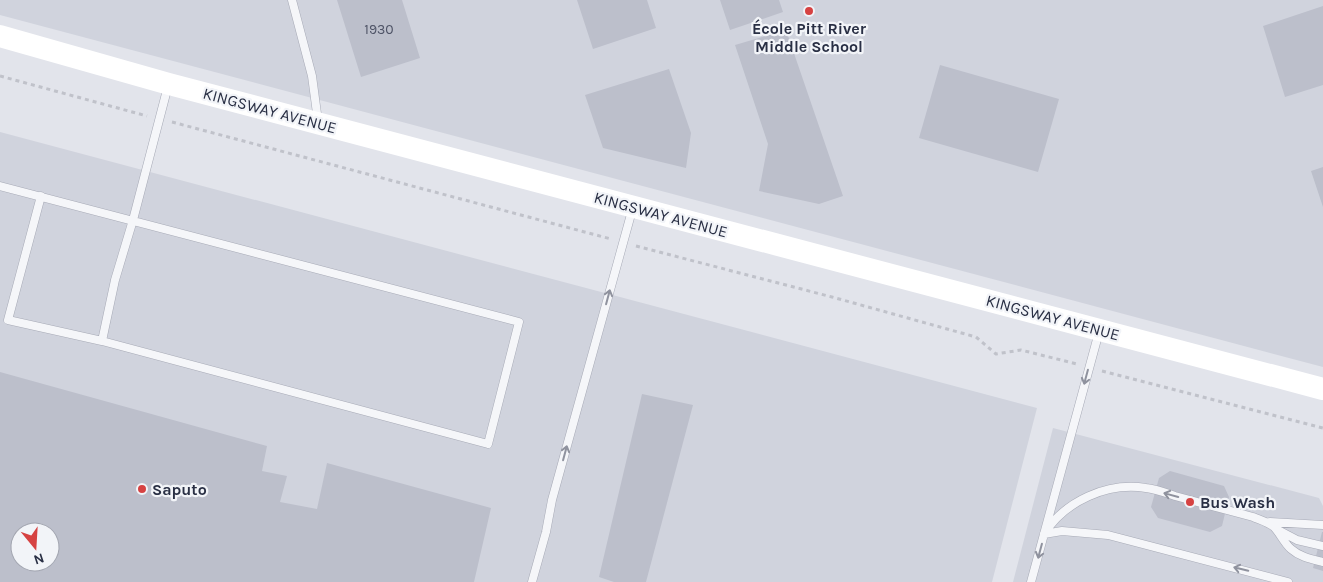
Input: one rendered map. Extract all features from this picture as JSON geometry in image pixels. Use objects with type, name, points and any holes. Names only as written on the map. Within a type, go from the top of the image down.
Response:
[{"type":"main road","name":"KINGSWAY AVENUE","points":[[0,36],[169,84],[1323,389]]},
{"type":"lane","points":[[292,0],[312,76],[318,123]]},
{"type":"lane","points":[[102,341],[115,280],[169,84]]},
{"type":"lane","points":[[0,186],[41,196],[133,220],[519,322],[488,444],[102,341],[8,320],[41,196]]},
{"type":"lane","points":[[532,582],[546,532],[552,500],[633,207]]},
{"type":"lane","points":[[1031,582],[1099,330]]},
{"type":"lane","points":[[1044,534],[1053,520],[1065,510],[1084,498],[1112,488],[1147,488],[1276,524],[1323,525]]},
{"type":"lane","points":[[1260,520],[1297,540],[1323,546]]},
{"type":"lane","points":[[1275,528],[1291,549],[1304,557],[1323,562]]},
{"type":"lane","points":[[1044,534],[1062,531],[1108,535],[1288,582]]},
{"type":"path","points":[[0,76],[133,112]]},
{"type":"path","points":[[179,124],[608,238]]},
{"type":"path","points":[[640,247],[976,337],[996,354],[1021,350],[1064,361]]},
{"type":"path","points":[[1110,373],[1323,428]]},
{"type":"shaded area","points":[[0,0],[1323,0],[1323,367],[0,15]]},
{"type":"shaded area","points":[[0,132],[1037,408],[992,582],[0,582]]},
{"type":"shaded area","points":[[1053,428],[1319,498],[1323,506],[1323,582],[1013,582]]},
{"type":"building","points":[[337,0],[402,0],[420,58],[361,77]]},
{"type":"building","points":[[577,0],[647,0],[656,28],[593,49]]},
{"type":"building","points":[[720,0],[779,0],[783,12],[730,30]]},
{"type":"building","points":[[1323,6],[1323,85],[1285,97],[1263,26]]},
{"type":"building","points":[[786,30],[843,196],[819,204],[759,191],[768,144],[735,45]]},
{"type":"building","points":[[940,65],[1059,99],[1038,172],[919,138]]},
{"type":"building","points":[[669,69],[691,133],[686,168],[603,148],[585,95]]},
{"type":"building","points":[[1323,167],[1323,207],[1311,171]]},
{"type":"building","name":"Saputo","points":[[0,372],[267,446],[262,471],[287,476],[280,502],[317,509],[327,463],[491,508],[474,582],[0,582]]},
{"type":"building","points":[[642,394],[693,405],[646,582],[614,582],[599,577]]},
{"type":"building","name":"Bus Wash","points":[[1170,471],[1224,486],[1229,497],[1222,526],[1210,532],[1158,518],[1151,507],[1159,478]]},
{"type":"building","points":[[1323,532],[1323,571],[1313,568]]},
{"type":"place","name":"École Pitt River Middle School","points":[[809,11]]},
{"type":"place","name":"Saputo","points":[[142,489]]},
{"type":"place","name":"Bus Wash","points":[[1190,502]]}]
